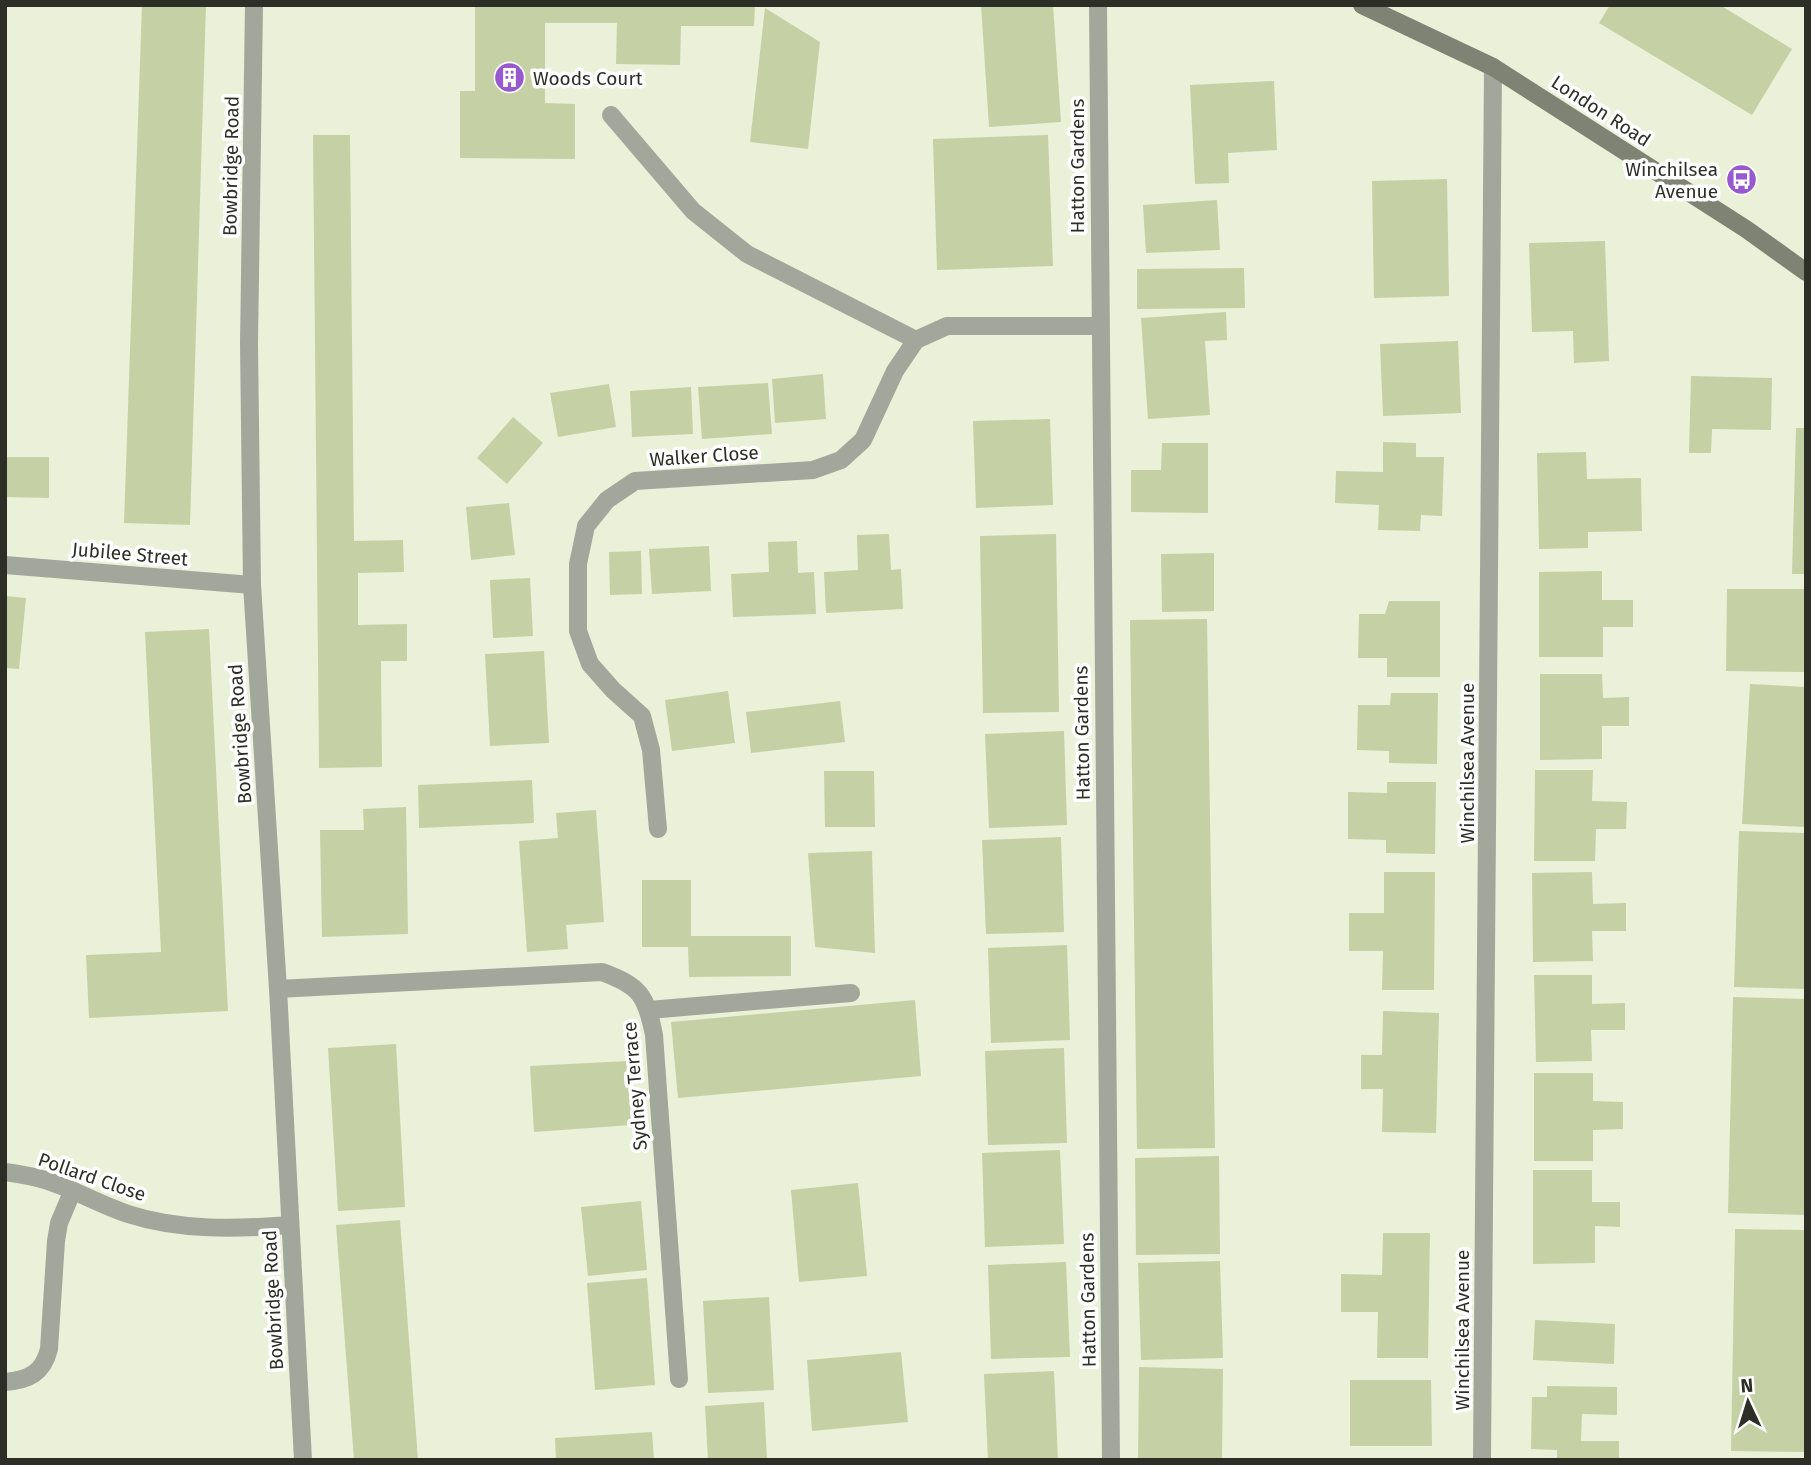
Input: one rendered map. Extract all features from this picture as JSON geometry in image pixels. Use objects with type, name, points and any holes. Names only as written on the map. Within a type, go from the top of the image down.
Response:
[{"type":"main road","name":"London Road","points":[[1362,5],[1493,67],[1746,229],[1806,272]]},
{"type":"street","name":"Bowbridge Road","points":[[254,5],[249,343],[252,585],[278,989],[303,1460]]},
{"type":"street","name":"Hatton Gardens","points":[[1098,5],[1111,1460]]},
{"type":"street","name":"Winchilsea Avenue","points":[[1482,1460],[1493,67]]},
{"type":"street","points":[[611,115],[693,211],[747,254],[916,340],[947,326],[1099,326]]},
{"type":"street","name":"Walker Close","points":[[658,829],[651,750],[642,716],[613,690],[590,664],[578,631],[578,564],[586,526],[607,500],[635,481],[813,470],[841,460],[863,440],[895,371],[916,340]]},
{"type":"street","name":"Jubilee Street","points":[[5,565],[252,585]]},
{"type":"street","name":"Sydney Terrace","points":[[278,989],[602,972],[628,982],[645,1000],[654,1035],[679,1379]]},
{"type":"street","points":[[649,1010],[852,993]]},
{"type":"street","name":"Pollard Close","points":[[5,1172],[44,1180],[129,1214],[163,1222],[197,1227],[290,1225]]},
{"type":"street","points":[[5,1382],[25,1380],[33,1376],[46,1360],[56,1241],[59,1223],[72,1190]]},
{"type":"building","points":[[142,5],[206,5],[190,525],[124,523]]},
{"type":"building","name":"Woods Court","points":[[475,5],[755,5],[754,26],[681,26],[680,65],[616,64],[617,23],[545,23],[545,103],[575,104],[575,159],[460,158],[460,91],[475,91]]},
{"type":"building","points":[[981,5],[1053,5],[1061,122],[989,127]]},
{"type":"building","points":[[1610,5],[1720,5],[1792,49],[1752,115],[1599,23]]},
{"type":"building","points":[[765,8],[820,42],[808,149],[750,142]]},
{"type":"building","points":[[1274,81],[1277,150],[1228,153],[1229,183],[1195,184],[1190,85]]},
{"type":"building","points":[[313,135],[350,135],[354,541],[403,540],[404,572],[358,573],[358,625],[407,624],[407,661],[381,661],[382,767],[319,768]]},
{"type":"building","points":[[1048,135],[1053,266],[937,270],[933,139]]},
{"type":"building","points":[[1447,179],[1449,296],[1374,298],[1372,181]]},
{"type":"building","points":[[1217,200],[1220,250],[1146,253],[1143,205]]},
{"type":"building","points":[[1605,241],[1609,361],[1574,363],[1573,331],[1532,332],[1529,243]]},
{"type":"building","points":[[1244,268],[1245,308],[1137,309],[1137,269]]},
{"type":"building","points":[[1226,312],[1227,340],[1205,341],[1210,415],[1148,419],[1141,318]]},
{"type":"building","points":[[1458,341],[1461,413],[1383,416],[1380,344]]},
{"type":"building","points":[[823,374],[826,419],[775,423],[772,379]]},
{"type":"building","points":[[1691,376],[1772,378],[1771,430],[1712,429],[1711,453],[1689,453]]},
{"type":"building","points":[[768,383],[772,434],[702,439],[698,387]]},
{"type":"building","points":[[609,384],[616,427],[558,437],[550,393]]},
{"type":"building","points":[[691,387],[693,434],[632,437],[630,391]]},
{"type":"building","points":[[513,417],[543,443],[507,484],[477,458]]},
{"type":"building","points":[[1050,419],[1053,505],[976,508],[973,421]]},
{"type":"building","points":[[1796,428],[1806,428],[1806,574],[1792,574]]},
{"type":"building","points":[[1383,442],[1416,443],[1416,457],[1444,457],[1442,516],[1421,515],[1420,531],[1378,530],[1379,505],[1335,503],[1336,471],[1383,472]]},
{"type":"building","points":[[1162,443],[1208,443],[1208,513],[1131,512],[1131,470],[1161,470]]},
{"type":"building","points":[[1586,452],[1587,479],[1641,478],[1642,531],[1588,532],[1588,548],[1539,549],[1537,453]]},
{"type":"building","points":[[5,457],[49,457],[49,498],[5,497]]},
{"type":"building","points":[[509,503],[515,555],[471,560],[466,507]]},
{"type":"building","points":[[889,534],[891,570],[901,569],[903,609],[826,613],[824,572],[858,570],[857,535]]},
{"type":"building","points":[[1056,534],[1059,712],[983,713],[980,536]]},
{"type":"building","points":[[797,541],[798,573],[814,572],[816,614],[733,617],[731,574],[769,572],[768,542]]},
{"type":"building","points":[[709,546],[711,591],[652,594],[649,549]]},
{"type":"building","points":[[641,551],[642,594],[610,595],[609,552]]},
{"type":"building","points":[[1214,553],[1214,611],[1162,612],[1161,554]]},
{"type":"building","points":[[1602,571],[1602,600],[1633,600],[1633,627],[1603,627],[1603,657],[1539,657],[1539,572]]},
{"type":"building","points":[[530,578],[533,636],[493,638],[490,580]]},
{"type":"building","points":[[1727,589],[1806,589],[1806,672],[1726,671]]},
{"type":"building","points":[[5,596],[26,598],[19,669],[5,668]]},
{"type":"building","points":[[1389,601],[1440,601],[1440,677],[1387,677],[1387,658],[1358,658],[1359,614],[1385,614]]},
{"type":"building","points":[[1207,619],[1215,1148],[1137,1149],[1130,620]]},
{"type":"building","points":[[209,629],[228,1011],[89,1018],[86,955],[161,952],[145,632]]},
{"type":"building","points":[[544,651],[549,743],[490,746],[485,654]]},
{"type":"building","points":[[1540,674],[1602,674],[1603,698],[1629,697],[1629,726],[1602,726],[1602,759],[1540,760]]},
{"type":"building","points":[[1750,684],[1806,687],[1806,827],[1742,824]]},
{"type":"building","points":[[728,691],[735,743],[672,751],[665,700]]},
{"type":"building","points":[[1391,693],[1438,693],[1437,764],[1389,763],[1389,751],[1357,750],[1358,705],[1390,705]]},
{"type":"building","points":[[840,701],[845,742],[751,753],[746,712]]},
{"type":"building","points":[[1064,731],[1067,825],[989,828],[985,734]]},
{"type":"building","points":[[1535,770],[1593,770],[1592,801],[1627,802],[1626,829],[1596,829],[1595,861],[1534,861]]},
{"type":"building","points":[[824,771],[874,771],[875,827],[825,827]]},
{"type":"building","points":[[532,780],[534,823],[419,828],[418,785]]},
{"type":"building","points":[[1387,782],[1436,782],[1435,854],[1386,853],[1386,840],[1348,839],[1348,792],[1387,793]]},
{"type":"building","points":[[406,807],[408,934],[322,937],[320,830],[364,830],[363,809]]},
{"type":"building","points":[[596,810],[604,922],[566,925],[568,949],[527,952],[519,841],[558,838],[556,813]]},
{"type":"building","points":[[1739,831],[1806,833],[1806,989],[1734,987]]},
{"type":"building","points":[[1061,837],[1064,932],[986,934],[982,840]]},
{"type":"building","points":[[872,851],[875,953],[815,947],[808,853]]},
{"type":"building","points":[[1384,872],[1435,872],[1434,990],[1382,990],[1383,951],[1349,951],[1349,913],[1384,913]]},
{"type":"building","points":[[1592,872],[1593,904],[1626,903],[1626,931],[1592,931],[1593,961],[1533,962],[1532,873]]},
{"type":"building","points":[[642,880],[691,880],[691,936],[791,936],[791,976],[689,977],[688,947],[642,947]]},
{"type":"building","points":[[1067,945],[1070,1040],[991,1043],[988,948]]},
{"type":"building","points":[[1534,975],[1592,975],[1592,1004],[1625,1003],[1625,1030],[1591,1030],[1592,1061],[1536,1062]]},
{"type":"building","points":[[1733,997],[1806,999],[1806,1215],[1728,1213]]},
{"type":"building","points":[[915,1000],[921,1076],[678,1098],[671,1022]]},
{"type":"building","points":[[1383,1011],[1439,1013],[1436,1133],[1382,1132],[1383,1089],[1361,1089],[1361,1055],[1382,1055]]},
{"type":"building","points":[[396,1044],[405,1207],[338,1211],[328,1048]]},
{"type":"building","points":[[1064,1048],[1067,1143],[988,1145],[985,1051]]},
{"type":"building","points":[[628,1061],[631,1125],[534,1132],[530,1066]]},
{"type":"building","points":[[1534,1073],[1593,1073],[1593,1101],[1623,1102],[1623,1129],[1593,1130],[1593,1161],[1534,1161]]},
{"type":"building","points":[[1060,1150],[1064,1244],[985,1247],[982,1153]]},
{"type":"building","points":[[1219,1156],[1220,1254],[1136,1255],[1135,1158]]},
{"type":"building","points":[[1533,1170],[1592,1170],[1592,1202],[1620,1202],[1620,1227],[1595,1226],[1595,1263],[1533,1264]]},
{"type":"building","points":[[858,1183],[867,1276],[799,1282],[791,1190]]},
{"type":"building","points":[[641,1201],[647,1270],[588,1276],[581,1207]]},
{"type":"building","points":[[400,1220],[418,1460],[354,1460],[336,1225]]},
{"type":"building","points":[[1735,1229],[1806,1230],[1806,1452],[1731,1451]]},
{"type":"building","points":[[1383,1233],[1430,1233],[1428,1358],[1377,1358],[1378,1312],[1341,1312],[1341,1274],[1382,1275]]},
{"type":"building","points":[[1220,1261],[1223,1358],[1141,1360],[1138,1263]]},
{"type":"building","points":[[1066,1262],[1070,1357],[991,1359],[988,1265]]},
{"type":"building","points":[[647,1278],[655,1385],[595,1390],[587,1283]]},
{"type":"building","points":[[769,1297],[774,1390],[708,1393],[703,1301]]},
{"type":"building","points":[[1535,1320],[1615,1324],[1614,1364],[1533,1360]]},
{"type":"building","points":[[901,1352],[908,1422],[812,1431],[807,1360]]},
{"type":"building","points":[[1139,1367],[1223,1369],[1222,1460],[1138,1460]]},
{"type":"building","points":[[1054,1371],[1058,1460],[988,1460],[984,1374]]},
{"type":"building","points":[[1350,1380],[1431,1380],[1432,1446],[1350,1446]]},
{"type":"building","points":[[1547,1386],[1617,1387],[1617,1415],[1582,1414],[1581,1441],[1619,1441],[1619,1460],[1557,1460],[1557,1450],[1531,1449],[1532,1397],[1547,1397]]},
{"type":"building","points":[[764,1402],[767,1460],[708,1460],[705,1406]]},
{"type":"building","points":[[652,1432],[654,1460],[556,1460],[555,1438]]},
{"type":"place","name":"Woods Court","points":[[510,78]]},
{"type":"place","name":"Winchilsea Avenue","points":[[1741,180]]}]
